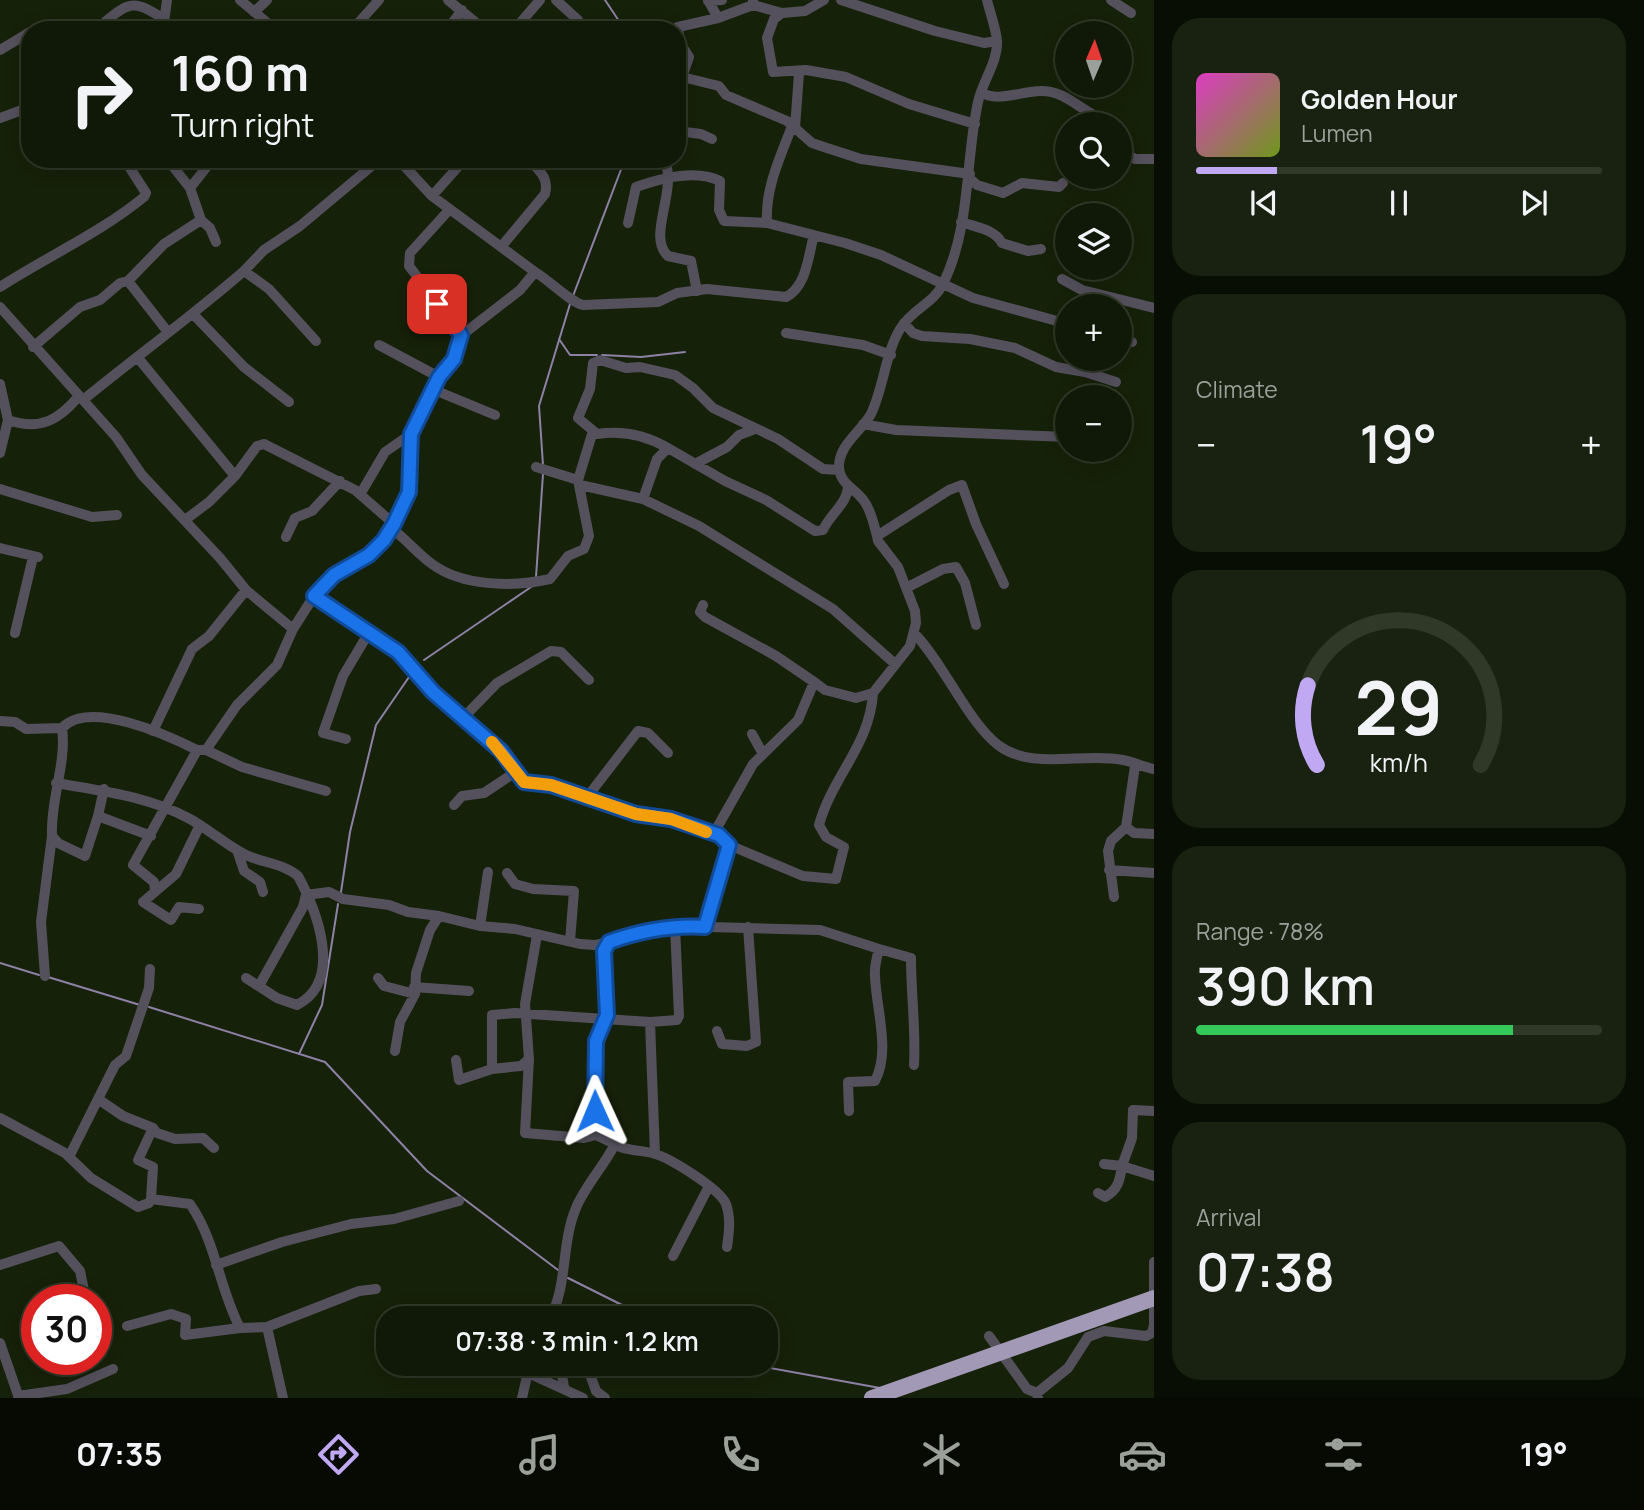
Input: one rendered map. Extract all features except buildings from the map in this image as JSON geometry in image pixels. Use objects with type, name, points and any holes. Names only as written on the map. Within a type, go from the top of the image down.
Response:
[{"type":"highway","points":[[872,1398],[1154,1298]]},
{"type":"street","points":[[164,21],[167,0]]},
{"type":"street","points":[[240,0],[265,21]]},
{"type":"street","points":[[254,12],[267,0]]},
{"type":"street","points":[[365,21],[379,0]]},
{"type":"street","points":[[448,0],[475,21]]},
{"type":"street","points":[[522,21],[540,0]]},
{"type":"street","points":[[556,0],[578,20]]},
{"type":"street","points":[[718,18],[708,1],[722,0]]},
{"type":"street","points":[[686,25],[718,18],[753,2],[782,13],[805,11],[824,0]]},
{"type":"street","points":[[841,0],[877,14],[984,43],[997,41]]},
{"type":"street","points":[[877,14],[879,0]]},
{"type":"street","points":[[314,596],[398,652],[433,692],[501,751],[524,782],[551,785],[636,814],[671,819],[714,834],[729,845],[803,876],[836,879],[844,847],[826,837],[819,825],[823,811],[856,755],[872,716],[873,693],[910,646],[914,633],[915,611],[898,567],[878,541],[864,500],[848,487],[839,470],[840,456],[863,425],[878,395],[904,323],[922,304],[933,300],[943,283],[961,222],[970,176],[969,142],[997,41],[988,0]]},
{"type":"street","points":[[1111,0],[1131,13]]},
{"type":"street","points":[[106,21],[123,6],[131,4],[141,5],[159,21]]},
{"type":"street","points":[[454,21],[462,10]]},
{"type":"street","points":[[782,13],[774,19],[767,38],[770,69],[846,77],[909,104],[975,124]]},
{"type":"street","points":[[0,50],[21,37]]},
{"type":"street","points":[[766,223],[766,205],[774,173],[793,127],[799,73]]},
{"type":"street","points":[[686,78],[719,86],[726,94],[793,127],[812,143],[861,159],[970,176],[977,185],[1003,192],[1022,183],[1055,187]]},
{"type":"street","points":[[981,92],[990,96],[1041,90],[1062,94],[1084,112]]},
{"type":"street","points":[[0,118],[21,110]]},
{"type":"street","points":[[686,132],[712,139]]},
{"type":"street","points":[[1132,157],[1154,159]]},
{"type":"street","points":[[0,287],[73,242],[112,223],[144,197],[146,193],[130,168]]},
{"type":"street","points":[[174,168],[190,188],[201,220],[210,228],[216,242]]},
{"type":"street","points":[[190,188],[206,168]]},
{"type":"street","points":[[8,420],[36,426],[51,423],[138,358],[167,331],[194,315],[264,250],[300,226],[369,168]]},
{"type":"street","points":[[406,168],[449,210],[562,290],[574,303],[658,302],[677,293],[697,291],[748,291],[786,296],[796,292],[801,282],[814,235]]},
{"type":"street","points":[[432,196],[457,168]]},
{"type":"street","points":[[501,247],[545,194],[545,177],[537,168]]},
{"type":"street","points":[[666,168],[669,177],[660,242],[668,256],[691,261],[697,291]]},
{"type":"street","points":[[628,223],[636,187],[669,177],[683,178],[694,174],[713,177],[722,185],[719,210],[724,221],[766,223],[881,255],[973,298],[1055,320]]},
{"type":"street","points":[[449,210],[410,253],[410,266],[461,335]]},
{"type":"street","points":[[33,347],[80,307],[100,300],[120,283],[128,281],[157,250],[201,220]]},
{"type":"street","points":[[961,222],[983,228],[998,237],[1002,243],[1028,251],[1041,249]]},
{"type":"street","points":[[244,271],[269,289],[316,341]]},
{"type":"street","points":[[155,890],[154,881],[132,865],[165,809],[202,750],[237,705],[277,665],[293,629],[314,596],[334,575],[369,555],[393,526],[409,492],[411,434],[432,389],[454,359],[461,335],[520,290],[534,272]]},
{"type":"street","points":[[1064,280],[1082,290],[1154,308]]},
{"type":"street","points":[[128,281],[148,303],[167,331]]},
{"type":"street","points":[[2,314],[116,437],[142,475],[246,590],[293,629]]},
{"type":"street","points":[[194,315],[244,368],[289,402]]},
{"type":"street","points":[[904,323],[922,336],[970,339],[1015,348],[1056,367],[1085,372],[1115,382]]},
{"type":"street","points":[[786,333],[863,345],[891,355]]},
{"type":"street","points":[[379,345],[439,377]]},
{"type":"street","points":[[138,358],[234,476]]},
{"type":"street","points":[[839,470],[823,469],[778,439],[713,408],[675,375],[640,367],[626,368],[600,360],[591,367],[590,390],[578,418],[597,434],[619,431],[654,440],[695,464],[766,499],[815,531],[824,530],[828,519],[847,497],[848,487]]},
{"type":"street","points":[[0,384],[8,420],[0,453]]},
{"type":"street","points":[[432,389],[495,415]]},
{"type":"street","points":[[863,425],[896,430],[1055,436]]},
{"type":"street","points":[[695,464],[727,447],[739,435],[755,429]]},
{"type":"street","points":[[185,520],[209,502],[257,446],[264,444],[360,493],[432,564],[460,578],[498,582],[550,579],[568,556],[584,549],[589,536],[579,482],[593,431]]},
{"type":"street","points":[[360,493],[385,452],[411,434]]},
{"type":"street","points":[[643,499],[657,460],[668,448]]},
{"type":"street","points":[[536,467],[643,499],[699,526],[833,609],[894,663]]},
{"type":"street","points":[[286,537],[295,518],[321,503],[340,481]]},
{"type":"street","points":[[877,536],[948,490],[962,485],[976,524],[1004,584]]},
{"type":"street","points":[[0,489],[92,517],[117,515]]},
{"type":"street","points":[[0,548],[35,557],[15,633]]},
{"type":"street","points":[[906,588],[943,569],[956,567],[965,583],[976,625]]},
{"type":"street","points":[[153,731],[192,649],[209,636],[246,590]]},
{"type":"street","points":[[703,605],[700,611],[705,617],[776,656],[825,690],[856,698],[873,693]]},
{"type":"street","points":[[914,633],[942,666],[982,727],[996,743],[1010,753],[1027,759],[1068,757],[1122,760],[1135,766],[1154,769]]},
{"type":"street","points":[[346,739],[323,733],[343,676],[368,634]]},
{"type":"street","points":[[464,717],[497,683],[551,651],[561,652],[589,680]]},
{"type":"street","points":[[714,834],[753,764],[798,720],[817,684]]},
{"type":"street","points":[[0,721],[15,722],[26,729],[62,728],[69,720],[77,718],[122,720],[242,767],[326,791]]},
{"type":"street","points":[[45,976],[41,922],[56,783],[64,744],[62,728]]},
{"type":"street","points":[[588,796],[638,731],[648,733],[668,753]]},
{"type":"street","points":[[752,734],[763,754]]},
{"type":"street","points":[[1114,897],[1109,870],[1111,841],[1126,827],[1135,766]]},
{"type":"street","points":[[454,805],[462,796],[484,793],[517,771]]},
{"type":"street","points":[[56,783],[104,789],[165,809],[200,825],[237,850],[291,870],[298,876],[326,952],[317,988],[297,1005],[277,998],[246,978]]},
{"type":"street","points":[[52,836],[58,843],[85,856],[104,789]]},
{"type":"street","points":[[98,816],[150,836]]},
{"type":"street","points":[[199,909],[179,907],[171,920],[143,904],[155,890],[176,874],[200,825]]},
{"type":"street","points":[[1126,827],[1134,833],[1154,834]]},
{"type":"street","points":[[705,927],[729,845]]},
{"type":"street","points":[[237,850],[244,871],[260,882],[263,892]]},
{"type":"street","points":[[1109,870],[1154,873]]},
{"type":"street","points":[[480,926],[488,872]]},
{"type":"street","points":[[508,873],[515,884],[533,889],[574,891],[569,941]]},
{"type":"street","points":[[306,895],[329,892],[343,899],[595,945],[631,934],[675,926],[831,932],[911,958],[910,998],[915,1034],[914,1066]]},
{"type":"street","points":[[259,986],[303,907],[306,895]]},
{"type":"street","points":[[395,1051],[400,1022],[414,991],[430,930],[439,916]]},
{"type":"street","points":[[492,1069],[492,1015],[650,1022],[677,1020],[675,926]]},
{"type":"street","points":[[717,1031],[722,1044],[747,1046],[756,1042],[748,927]]},
{"type":"street","points":[[537,935],[527,985],[529,1059],[525,1133],[584,1138],[596,1135],[615,1144],[655,1154],[684,1168],[708,1188],[718,1191],[726,1202],[730,1228],[727,1247]]},
{"type":"street","points":[[596,1135],[596,1041],[607,1015],[604,951],[609,942]]},
{"type":"street","points":[[849,1111],[848,1082],[876,1081],[880,1072],[881,1049],[874,973],[879,948]]},
{"type":"street","points":[[69,1157],[115,1065],[126,1056],[149,988],[150,969]]},
{"type":"street","points":[[378,978],[384,986],[414,991],[469,991]]},
{"type":"street","points":[[650,1022],[655,1154]]},
{"type":"street","points":[[456,1060],[459,1080],[492,1069],[521,1066],[529,1059]]},
{"type":"street","points":[[98,1100],[123,1116],[153,1128],[157,1133],[175,1139],[203,1138],[214,1148]]},
{"type":"street","points":[[1098,1193],[1105,1197],[1113,1193],[1132,1138],[1133,1110],[1154,1111]]},
{"type":"street","points":[[0,1118],[69,1157],[90,1178],[138,1207],[149,1203],[151,1199],[153,1167],[138,1160],[153,1128]]},
{"type":"street","points":[[557,1306],[564,1257],[576,1208],[615,1144]]},
{"type":"street","points":[[1104,1164],[1122,1166],[1154,1176]]},
{"type":"street","points":[[673,1256],[708,1188]]},
{"type":"street","points":[[151,1199],[190,1204],[205,1226],[228,1304],[240,1328]]},
{"type":"street","points":[[216,1265],[282,1242],[351,1224],[394,1219],[459,1201]]},
{"type":"street","points":[[0,1265],[59,1246],[80,1271],[83,1284]]},
{"type":"street","points":[[989,1336],[1027,1389],[1037,1396],[1068,1368],[1088,1337],[1104,1331],[1146,1336],[1152,1333],[1154,1262]]},
{"type":"street","points":[[127,1326],[171,1314],[186,1319],[185,1335],[267,1327],[359,1291],[376,1289]]},
{"type":"street","points":[[267,1327],[283,1398]]},
{"type":"street","points":[[0,1343],[19,1397],[67,1389],[113,1369]]},
{"type":"street","points":[[522,1398],[527,1376]]},
{"type":"street","points":[[538,1376],[544,1382],[564,1387],[583,1398]]},
{"type":"street","points":[[562,1376],[564,1387]]},
{"type":"street","points":[[591,1376],[596,1391],[605,1398]]},
{"type":"waterway","points":[[605,0],[619,21]]},
{"type":"waterway","points":[[573,296],[622,168]]},
{"type":"waterway","points":[[543,465],[539,406],[570,304]]},
{"type":"waterway","points":[[559,339],[570,355],[597,355]]},
{"type":"waterway","points":[[602,355],[641,357],[685,352]]},
{"type":"waterway","points":[[536,577],[543,474]]},
{"type":"waterway","points":[[424,660],[534,585]]},
{"type":"waterway","points":[[341,892],[350,832],[376,725],[409,677]]},
{"type":"waterway","points":[[299,1054],[322,1005],[338,904]]},
{"type":"waterway","points":[[0,963],[39,975]]},
{"type":"waterway","points":[[48,977],[140,1005]]},
{"type":"waterway","points":[[149,1007],[325,1062],[427,1171],[558,1270]]},
{"type":"waterway","points":[[568,1278],[624,1306]]},
{"type":"waterway","points":[[778,1369],[880,1388]]},
{"type":"slow traffic","points":[[492,742],[524,782],[551,785],[636,814],[671,819],[706,832]]},
{"type":"route","points":[[437,304],[461,335],[454,359],[432,389],[419,423],[411,434],[408,499],[379,546],[369,555],[334,575],[314,596],[398,652],[433,692],[501,751],[524,782],[551,785],[636,814],[671,819],[719,835],[729,845],[724,870],[709,905],[705,927],[675,926],[631,934],[609,942],[604,951],[607,1015],[596,1041],[595,1111]]}]
